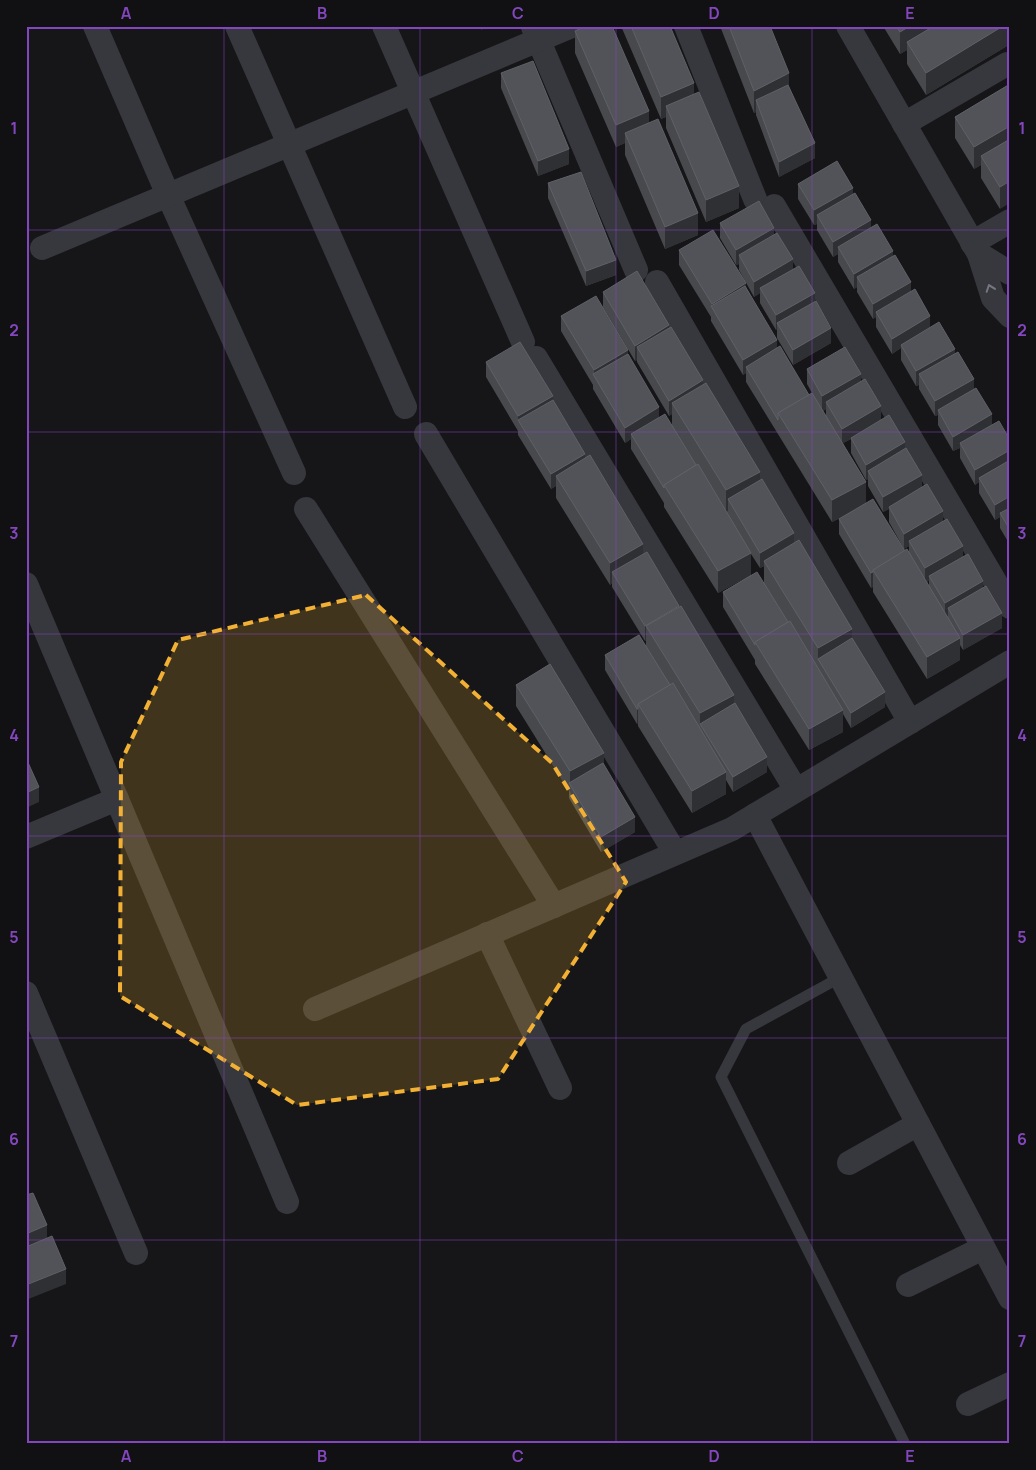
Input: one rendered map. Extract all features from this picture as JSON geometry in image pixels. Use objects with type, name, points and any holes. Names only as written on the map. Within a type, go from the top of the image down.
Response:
[{"type":"street","points":[[94,26],[294,473]]},
{"type":"street","points":[[237,26],[405,407]]},
{"type":"street","points":[[384,26],[529,350],[796,790]]},
{"type":"street","points":[[42,248],[414,93],[536,33],[572,26]]},
{"type":"street","points":[[686,26],[764,203],[1010,607]]},
{"type":"street","points":[[848,26],[975,249],[993,298],[1010,316]]},
{"type":"street","points":[[536,33],[636,270]]},
{"type":"street","points":[[904,124],[1007,64]]},
{"type":"street","points":[[975,249],[1010,221]]},
{"type":"street","points":[[975,249],[1010,273]]},
{"type":"street","points":[[657,282],[910,722]]},
{"type":"street","points":[[426,434],[675,853]]},
{"type":"street","points":[[306,509],[554,906]]},
{"type":"street","points":[[26,584],[287,1202]]},
{"type":"street","points":[[315,1009],[732,828],[1010,662]]},
{"type":"street","points":[[26,837],[117,799]]},
{"type":"street","points":[[756,815],[1010,1298]]},
{"type":"street","points":[[487,934],[560,1088]]},
{"type":"street","points":[[26,993],[136,1253]]},
{"type":"street","points":[[849,1164],[918,1124]]},
{"type":"street","points":[[908,1285],[983,1248]]},
{"type":"street","points":[[968,1404],[1010,1384]]},
{"type":"lane","points":[[841,977],[746,1029],[721,1077],[905,1444]]},
{"type":"highlighted area","points":[[366,595],[552,763],[626,882],[498,1079],[297,1105],[120,996],[121,762],[178,640]]},
{"type":"building","points":[[586,26],[612,26],[649,111],[616,125],[575,31]]},
{"type":"building","points":[[631,26],[670,26],[694,83],[661,97]]},
{"type":"building","points":[[729,26],[770,26],[789,73],[754,91]]},
{"type":"building","points":[[896,26],[910,26],[900,32]]},
{"type":"building","points":[[934,26],[1003,26],[926,73],[907,42]]},
{"type":"building","points":[[533,61],[569,149],[538,161],[501,73]]},
{"type":"building","points":[[1010,84],[1010,126],[974,147],[955,117]]},
{"type":"building","points":[[788,85],[815,143],[779,162],[756,100]]},
{"type":"building","points":[[699,92],[739,186],[706,200],[666,106]]},
{"type":"building","points":[[658,119],[698,213],[665,227],[625,133]]},
{"type":"building","points":[[1010,139],[1010,181],[1000,187],[981,156]]},
{"type":"building","points":[[837,161],[853,188],[814,210],[798,184]]},
{"type":"building","points":[[581,172],[616,260],[586,271],[548,183]]},
{"type":"building","points":[[855,193],[871,220],[833,242],[817,215]]},
{"type":"building","points":[[759,201],[774,228],[736,250],[720,223]]},
{"type":"building","points":[[877,224],[893,251],[854,274],[838,247]]},
{"type":"building","points":[[713,230],[746,283],[712,304],[679,250]]},
{"type":"building","points":[[777,233],[793,259],[754,282],[739,255]]},
{"type":"building","points":[[895,255],[911,282],[873,304],[857,277]]},
{"type":"building","points":[[799,266],[815,293],[776,315],[760,288]]},
{"type":"building","points":[[637,271],[669,325],[635,346],[603,292]]},
{"type":"building","points":[[745,286],[777,340],[743,360],[711,306]]},
{"type":"building","points":[[915,289],[930,316],[892,339],[876,312]]},
{"type":"building","points":[[596,296],[628,350],[594,370],[561,316]]},
{"type":"building","points":[[816,301],[831,328],[793,350],[777,323]]},
{"type":"building","points":[[939,322],[955,349],[916,371],[901,345]]},
{"type":"building","points":[[671,327],[703,380],[669,401],[637,347]]},
{"type":"building","points":[[520,342],[553,396],[518,416],[486,362]]},
{"type":"building","points":[[780,346],[809,395],[778,413],[778,420],[746,367]]},
{"type":"building","points":[[845,347],[861,374],[822,396],[807,369]]},
{"type":"building","points":[[958,352],[974,379],[935,401],[919,374]]},
{"type":"building","points":[[628,354],[659,407],[625,428],[593,374]]},
{"type":"building","points":[[865,379],[881,406],[842,429],[826,402]]},
{"type":"building","points":[[706,383],[760,472],[726,490],[672,403]]},
{"type":"building","points":[[976,388],[992,414],[953,437],[938,410]]},
{"type":"building","points":[[812,393],[866,482],[832,500],[778,413]]},
{"type":"building","points":[[553,400],[585,454],[551,474],[518,420]]},
{"type":"building","points":[[665,414],[696,465],[664,485],[664,488],[631,434]]},
{"type":"building","points":[[889,415],[905,442],[866,465],[851,438]]},
{"type":"building","points":[[999,421],[1010,440],[1010,450],[975,470],[960,443]]},
{"type":"building","points":[[906,448],[922,475],[883,497],[868,471]]},
{"type":"building","points":[[590,455],[643,544],[610,563],[556,476]]},
{"type":"building","points":[[1010,460],[1010,496],[995,505],[979,478]]},
{"type":"building","points":[[698,464],[751,553],[718,571],[664,485]]},
{"type":"building","points":[[762,479],[794,533],[760,553],[728,499]]},
{"type":"building","points":[[927,484],[943,511],[904,534],[889,507]]},
{"type":"building","points":[[873,499],[905,551],[871,573],[839,519]]},
{"type":"building","points":[[1010,508],[1010,530],[1000,513]]},
{"type":"building","points":[[947,519],[963,546],[925,568],[909,541]]},
{"type":"building","points":[[799,540],[852,629],[818,648],[764,561]]},
{"type":"building","points":[[907,549],[960,638],[927,657],[873,570]]},
{"type":"building","points":[[647,552],[679,606],[645,626],[612,572]]},
{"type":"building","points":[[968,554],[983,581],[945,603],[929,576]]},
{"type":"building","points":[[757,572],[788,622],[755,642],[755,645],[723,592]]},
{"type":"building","points":[[986,586],[1002,613],[963,635],[948,608]]},
{"type":"building","points":[[681,606],[734,695],[700,713],[646,626]]},
{"type":"building","points":[[790,621],[843,710],[809,729],[755,642]]},
{"type":"building","points":[[639,635],[670,685],[638,704],[637,709],[605,655]]},
{"type":"building","points":[[852,638],[885,692],[851,713],[818,659]]},
{"type":"building","points":[[550,664],[604,753],[570,771],[516,685]]},
{"type":"building","points":[[673,683],[726,772],[692,791],[638,704]]},
{"type":"building","points":[[735,703],[767,757],[733,777],[700,724]]},
{"type":"building","points":[[26,758],[39,787],[26,793]]},
{"type":"building","points":[[603,763],[635,817],[601,837],[569,783]]},
{"type":"building","points":[[33,1193],[47,1225],[26,1234],[26,1195]]},
{"type":"building","points":[[52,1236],[66,1269],[26,1285],[26,1247]]}]
